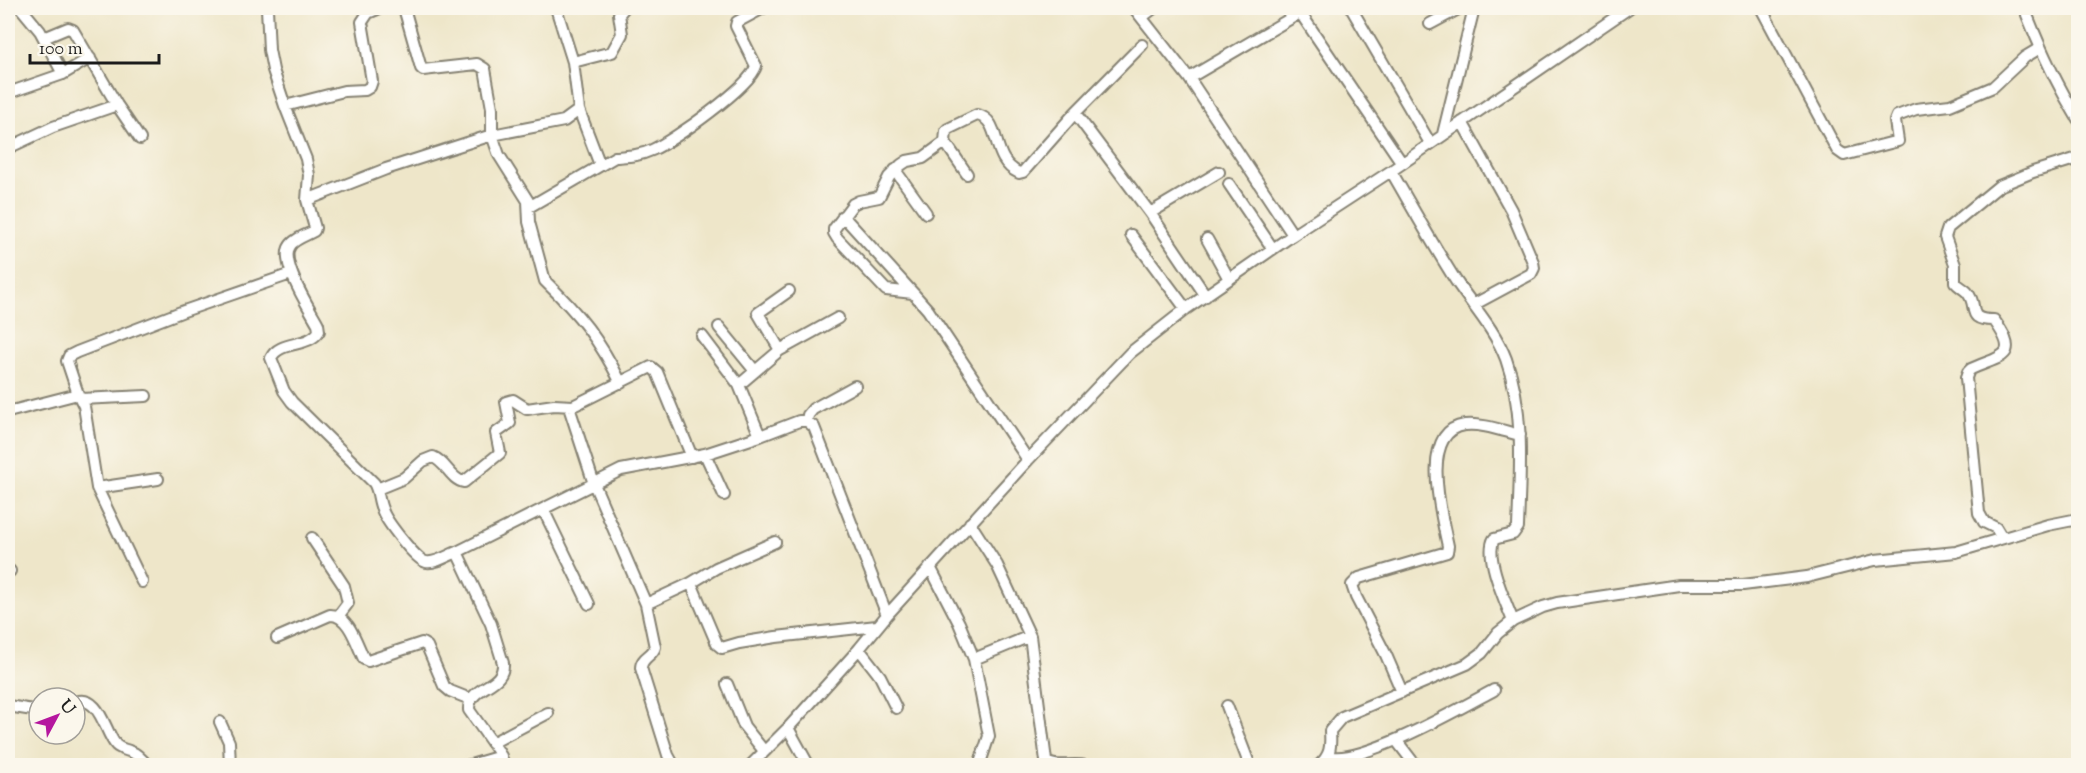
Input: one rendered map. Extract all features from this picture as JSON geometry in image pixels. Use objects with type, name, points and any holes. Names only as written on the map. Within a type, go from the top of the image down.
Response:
[{"type":"street","points":[[21,8],[44,38],[63,74]]},
{"type":"street","points":[[267,8],[268,50],[285,106],[306,159],[309,175],[308,200],[315,228],[314,231],[292,243],[287,253],[291,274],[318,324],[319,332],[312,340],[276,350],[271,358],[284,391],[304,414],[356,463],[377,489],[384,515],[420,559],[431,562],[457,552],[608,475],[628,468],[705,454],[799,421],[807,421],[814,427],[887,615]]},
{"type":"street","points":[[285,106],[306,99],[344,91],[365,90],[370,87],[372,81],[362,22],[368,13],[380,8]]},
{"type":"street","points":[[404,8],[421,69],[477,64],[484,69],[492,108],[492,135],[496,148],[525,194],[529,207],[529,222],[540,255],[542,274],[545,280],[583,319],[605,352],[621,383]]},
{"type":"street","points":[[556,8],[573,62],[579,110],[600,165]]},
{"type":"street","points":[[573,62],[612,52],[622,34],[619,14],[624,8]]},
{"type":"street","points":[[529,207],[615,157],[629,157],[651,151],[695,124],[754,72],[755,61],[736,26],[737,22],[763,8]]},
{"type":"street","points":[[1134,8],[1190,78],[1293,235]]},
{"type":"street","points":[[1142,17],[1154,8]]},
{"type":"street","points":[[1351,8],[1430,144]]},
{"type":"street","points":[[1431,24],[1460,8]]},
{"type":"street","points":[[1443,134],[1474,8]]},
{"type":"street","points":[[750,765],[788,728],[930,567],[1116,366],[1186,309],[1293,235],[1394,176],[1402,163],[1629,8]]},
{"type":"street","points":[[1761,8],[1837,150],[1844,155],[1898,141],[1895,121],[1897,116],[1924,107],[1950,105],[1993,87],[2025,57],[2040,48]]},
{"type":"street","points":[[2031,8],[2027,15],[2040,48],[2057,85],[2079,119]]},
{"type":"street","points":[[1190,78],[1298,10],[1402,163]]},
{"type":"street","points":[[44,38],[70,28],[73,30],[140,139]]},
{"type":"street","points":[[968,174],[945,142],[948,129],[977,115],[984,116],[992,122],[1002,158],[1014,171],[1019,173],[1026,169],[1075,113],[1142,45]]},
{"type":"street","points":[[8,93],[63,74],[90,58]]},
{"type":"street","points":[[8,148],[53,127],[117,105]]},
{"type":"street","points":[[308,200],[386,169],[492,135],[564,121],[579,110]]},
{"type":"street","points":[[1075,113],[1150,213],[1206,296]]},
{"type":"street","points":[[1462,122],[1511,210],[1534,268],[1531,274],[1473,305]]},
{"type":"street","points":[[913,293],[886,290],[837,238],[834,229],[843,216],[859,201],[879,197],[895,170],[907,161],[923,158],[945,142]]},
{"type":"street","points":[[2001,538],[1996,528],[1984,522],[1979,513],[1966,378],[1971,369],[2002,357],[2007,343],[1994,320],[1982,321],[1978,318],[1970,297],[1955,282],[1955,265],[1945,237],[1946,232],[1956,220],[1999,186],[2033,172],[2079,158]]},
{"type":"street","points":[[895,170],[926,213]]},
{"type":"street","points":[[1150,213],[1219,172]]},
{"type":"street","points":[[1394,176],[1456,281],[1505,357],[1514,387],[1520,435],[1518,527],[1513,534],[1494,539],[1490,550],[1493,566],[1513,621]]},
{"type":"street","points":[[1229,184],[1272,249]]},
{"type":"street","points":[[843,216],[928,310],[1028,460]]},
{"type":"street","points":[[1131,235],[1186,309]]},
{"type":"street","points":[[1207,239],[1229,279]]},
{"type":"street","points":[[142,582],[97,488],[84,405],[67,361],[69,356],[181,312],[291,274]]},
{"type":"street","points":[[780,350],[758,313],[789,291]]},
{"type":"street","points":[[739,385],[780,350],[838,318]]},
{"type":"street","points":[[719,327],[755,371]]},
{"type":"street","points":[[702,336],[739,385],[760,436]]},
{"type":"street","points":[[377,489],[404,478],[423,461],[433,457],[443,463],[458,480],[465,482],[500,453],[496,433],[510,423],[506,408],[506,402],[509,400],[513,400],[526,409],[554,405],[568,407],[648,368],[654,368],[692,457]]},
{"type":"street","points":[[807,421],[813,409],[855,386]]},
{"type":"street","points":[[8,412],[80,396],[146,396]]},
{"type":"street","points":[[568,407],[594,484],[646,604],[655,647],[654,651],[644,658],[641,668],[668,755],[674,765]]},
{"type":"street","points":[[1402,692],[1352,585],[1359,578],[1447,552],[1436,469],[1439,452],[1449,433],[1460,426],[1471,425],[1520,435]]},
{"type":"street","points":[[705,454],[724,495]]},
{"type":"street","points":[[97,488],[158,479]]},
{"type":"street","points":[[543,509],[589,604]]},
{"type":"street","points":[[1318,765],[1331,750],[1330,731],[1342,717],[1467,664],[1482,653],[1498,633],[1513,621],[1543,607],[1679,585],[1743,585],[1807,577],[1875,560],[1956,552],[2001,538],[2079,519]]},
{"type":"street","points":[[970,523],[997,565],[1030,636],[1046,761],[1055,765],[1085,765]]},
{"type":"street","points":[[312,538],[344,586],[348,603],[339,615]]},
{"type":"street","points":[[646,604],[691,583],[716,568],[775,542]]},
{"type":"street","points":[[457,552],[491,624],[503,663],[504,669],[500,676],[470,699],[469,710],[498,752]]},
{"type":"street","points":[[930,567],[959,623],[974,659],[989,736],[979,765]]},
{"type":"street","points":[[691,583],[717,644],[722,648],[776,637],[877,626]]},
{"type":"street","points":[[277,638],[330,615],[339,615],[345,620],[364,659],[372,660],[422,643],[427,646],[444,686],[470,699]]},
{"type":"street","points":[[974,659],[1030,636]]},
{"type":"street","points":[[859,649],[880,676],[896,708]]},
{"type":"street","points":[[727,684],[744,726],[764,751]]},
{"type":"street","points":[[1328,756],[1340,758],[1396,740],[1494,690]]},
{"type":"street","points":[[87,701],[96,709],[115,744],[130,751],[140,764]]},
{"type":"street","points":[[8,706],[27,709]]},
{"type":"street","points":[[1227,706],[1250,765]]},
{"type":"street","points":[[467,765],[498,752],[548,713]]},
{"type":"street","points":[[220,722],[229,742],[230,765]]},
{"type":"street","points":[[788,728],[809,765]]},
{"type":"street","points":[[1396,740],[1416,765]]},
{"type":"street","points":[[444,765],[451,765]]}]
